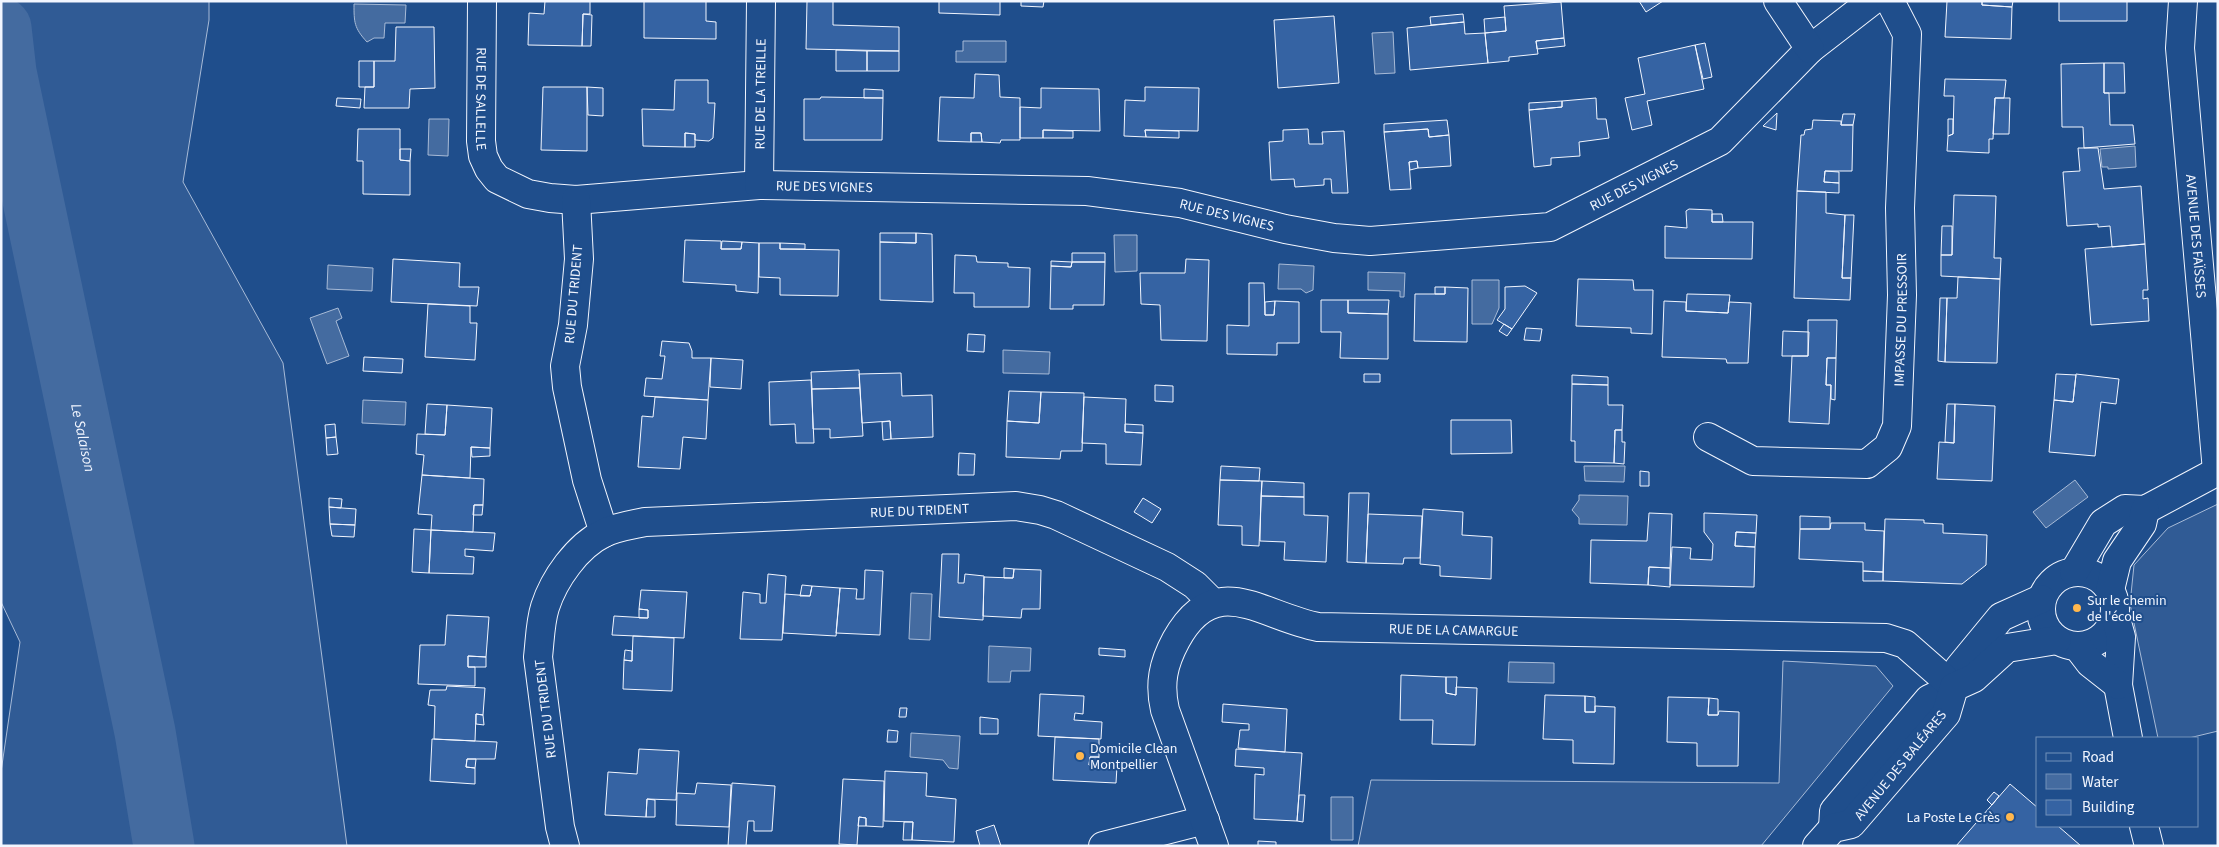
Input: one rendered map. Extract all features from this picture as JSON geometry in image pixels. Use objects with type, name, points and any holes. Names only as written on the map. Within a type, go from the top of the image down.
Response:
[{"type":"street","name":"RUE DE SALLELLE","points":[[482,1],[481,141],[483,156],[497,179],[509,186]]},
{"type":"street","name":"RUE DE LA TREILLE","points":[[759,185],[761,1]]},
{"type":"street","points":[[1778,1],[1810,50]]},
{"type":"street","name":"RUE DES VIGNES","points":[[509,186],[528,194],[576,200],[759,185],[1087,191],[1180,203],[1285,229],[1334,238],[1370,241],[1550,227],[1720,141],[1810,50],[1872,1]]},
{"type":"street","name":"IMPASSE DU PRESSOIR","points":[[1708,436],[1753,461],[1867,464],[1888,447],[1897,426],[1902,295],[1900,208],[1907,34],[1890,1]]},
{"type":"street","name":"AVENUE DES FAÏSSES","points":[[2184,1],[2180,48],[2218,471]]},
{"type":"street","name":"RUE DU TRIDENT","points":[[576,200],[579,259],[573,325],[565,366],[567,387],[587,480],[604,533]]},
{"type":"street","points":[[2074,572],[2104,523],[2125,509],[2145,510],[2218,471]]},
{"type":"street","name":"RUE DU TRIDENT","points":[[565,846],[560,826],[538,657],[540,633],[545,607],[555,585],[580,551],[604,533],[645,522],[1016,506],[1056,515],[1167,567],[1194,585],[1213,603]]},
{"type":"street","points":[[1954,688],[1974,678],[2007,648],[2067,643],[2088,645],[2106,634],[2113,602],[2117,562],[2142,524],[2145,510]]},
{"type":"street","points":[[2118,684],[2067,643],[2049,633],[2043,623],[2040,611],[2046,589],[2053,580],[2074,572],[2095,576],[2104,582],[2113,602],[2121,637],[2118,684],[2128,737]]},
{"type":"street","name":"AVENUE DES BALÉARES","points":[[1825,837],[1851,824],[1946,714],[1959,668],[2002,617],[2042,599]]},
{"type":"street","name":"RUE DE LA CAMARGUE","points":[[1213,603],[1233,602],[1256,606],[1298,623],[1318,627],[1886,638],[1905,644],[1954,688]]},
{"type":"street","points":[[1213,603],[1192,615],[1169,652],[1163,672],[1161,692],[1165,710],[1214,846]]},
{"type":"street","points":[[1103,846],[1205,820]]},
{"type":"street","points":[[2144,827],[2149,846]]},
{"type":"shaded area","points":[[1,1],[209,1],[209,20],[183,182],[283,363],[347,846],[1,846],[1,772],[20,642],[1,602]]},
{"type":"shaded area","points":[[2218,504],[2218,731],[2193,737],[2158,737],[2130,604],[2134,565],[2168,528]]},
{"type":"shaded area","points":[[1783,661],[1876,666],[1893,686],[1761,846],[1358,846],[1371,780],[1779,783]]},
{"type":"water","points":[[354,4],[406,5],[405,23],[385,23],[384,38],[374,38],[367,42],[359,33],[354,16]]},
{"type":"water","points":[[1393,32],[1395,73],[1375,74],[1372,33]]},
{"type":"water","points":[[963,41],[1006,41],[1006,62],[956,62],[956,51],[963,51]]},
{"type":"water","points":[[429,119],[449,119],[448,156],[428,155]]},
{"type":"water","points":[[2135,146],[2136,167],[2108,169],[2108,167],[2102,167],[2100,149]]},
{"type":"water","points":[[1114,235],[1137,235],[1137,271],[1115,272]]},
{"type":"water","points":[[1279,264],[1314,266],[1313,290],[1306,293],[1301,289],[1278,289]]},
{"type":"water","points":[[328,265],[373,268],[372,291],[327,289]]},
{"type":"water","points":[[1368,272],[1405,273],[1404,297],[1400,297],[1400,291],[1368,290]]},
{"type":"water","points":[[1472,280],[1499,280],[1499,308],[1492,324],[1472,324]]},
{"type":"water","points":[[338,308],[342,318],[336,321],[349,356],[327,364],[310,318]]},
{"type":"water","points":[[1003,350],[1050,352],[1049,374],[1003,373]]},
{"type":"water","points":[[363,400],[406,402],[405,425],[362,423]]},
{"type":"water","points":[[1584,466],[1625,466],[1624,482],[1585,481]]},
{"type":"water","points":[[2075,480],[2088,497],[2046,528],[2033,512]]},
{"type":"water","points":[[1579,495],[1628,496],[1627,525],[1579,524],[1579,518],[1572,510],[1579,500]]},
{"type":"water","points":[[911,593],[932,594],[930,640],[909,639]]},
{"type":"water","points":[[989,646],[1031,648],[1030,671],[1011,671],[1010,682],[988,682]]},
{"type":"water","points":[[1509,662],[1554,663],[1554,683],[1508,682]]},
{"type":"water","points":[[911,733],[960,736],[958,769],[949,768],[943,760],[910,757]]},
{"type":"water","points":[[1331,797],[1353,797],[1353,840],[1331,840]]},
{"type":"building","points":[[545,1],[590,1],[590,14],[583,14],[582,46],[528,45],[529,13],[544,14]]},
{"type":"building","points":[[644,1],[706,1],[706,21],[716,22],[716,39],[644,38]]},
{"type":"building","points":[[807,1],[833,1],[833,25],[899,27],[899,51],[806,49]]},
{"type":"building","points":[[939,1],[1000,1],[1000,15],[939,13]]},
{"type":"building","points":[[1021,1],[1044,1],[1043,7],[1021,6]]},
{"type":"building","points":[[1639,1],[1663,1],[1646,12]]},
{"type":"building","points":[[1947,1],[1982,1],[1982,5],[2012,7],[2011,39],[1945,37]]},
{"type":"building","points":[[1982,1],[2013,1],[2012,7],[1982,5]]},
{"type":"building","points":[[2059,1],[2127,1],[2127,21],[2059,21]]},
{"type":"building","points":[[1561,2],[1564,38],[1536,41],[1538,54],[1509,57],[1509,61],[1488,63],[1485,33],[1506,31],[1504,6]]},
{"type":"building","points":[[583,14],[592,15],[591,46],[582,46]]},
{"type":"building","points":[[1463,14],[1464,22],[1431,25],[1430,17]]},
{"type":"building","points":[[1334,16],[1339,83],[1278,88],[1274,20]]},
{"type":"building","points":[[1505,17],[1506,31],[1485,33],[1484,19]]},
{"type":"building","points":[[1464,22],[1465,34],[1485,33],[1488,63],[1410,70],[1407,28]]},
{"type":"building","points":[[396,27],[434,27],[435,88],[410,89],[409,108],[364,108],[365,87],[374,87],[374,61],[395,61]]},
{"type":"building","points":[[1564,38],[1565,46],[1537,49],[1536,41]]},
{"type":"building","points":[[1705,43],[1712,77],[1703,79],[1695,45]]},
{"type":"building","points":[[1695,45],[1704,89],[1647,101],[1652,125],[1632,130],[1625,98],[1645,94],[1638,58]]},
{"type":"building","points":[[836,50],[867,51],[867,71],[836,71]]},
{"type":"building","points":[[867,51],[899,51],[899,71],[867,71]]},
{"type":"building","points":[[359,61],[374,61],[374,87],[359,87]]},
{"type":"building","points":[[2104,63],[2104,93],[2109,93],[2110,125],[2133,125],[2135,144],[2084,148],[2083,127],[2062,127],[2061,64]]},
{"type":"building","points":[[2104,63],[2124,63],[2125,93],[2104,93]]},
{"type":"building","points":[[975,74],[999,75],[1000,97],[1020,98],[1020,140],[1001,140],[1000,143],[982,142],[981,133],[971,133],[971,142],[938,141],[940,97],[974,98]]},
{"type":"building","points":[[1945,79],[2006,80],[2004,98],[1995,98],[1993,139],[1989,139],[1989,153],[1947,151],[1948,136],[1953,134],[1954,96],[1944,96]]},
{"type":"building","points":[[675,80],[708,80],[708,103],[715,103],[713,138],[709,141],[695,140],[695,134],[685,133],[685,147],[643,146],[642,109],[674,110]]},
{"type":"building","points":[[543,87],[587,87],[587,151],[541,150]]},
{"type":"building","points":[[587,87],[603,88],[603,116],[588,115]]},
{"type":"building","points":[[1145,87],[1199,88],[1198,131],[1145,130],[1146,137],[1124,136],[1125,100],[1145,101]]},
{"type":"building","points":[[1041,88],[1099,89],[1100,131],[1043,130],[1043,138],[1020,138],[1020,107],[1041,108]]},
{"type":"building","points":[[864,89],[883,90],[883,98],[864,98]]},
{"type":"building","points":[[821,97],[883,98],[882,140],[804,140],[804,99],[820,99]]},
{"type":"building","points":[[337,98],[361,99],[360,108],[336,106]]},
{"type":"building","points":[[1596,98],[1597,119],[1606,119],[1609,138],[1579,142],[1580,156],[1551,158],[1551,165],[1534,167],[1529,110],[1562,107],[1562,101]]},
{"type":"building","points":[[1995,98],[2010,98],[2009,134],[1993,134]]},
{"type":"building","points":[[1562,101],[1562,107],[1529,110],[1529,103]]},
{"type":"building","points":[[1777,113],[1776,130],[1763,126]]},
{"type":"building","points":[[1843,114],[1855,114],[1853,125],[1841,125]]},
{"type":"building","points":[[1948,119],[1953,119],[1953,134],[1948,136]]},
{"type":"building","points":[[1447,120],[1449,135],[1429,137],[1428,129],[1384,132],[1384,124]]},
{"type":"building","points":[[1813,120],[1841,121],[1841,125],[1853,125],[1852,171],[1825,171],[1824,182],[1839,183],[1839,193],[1797,191],[1801,135],[1804,135],[1805,130],[1812,129]]},
{"type":"building","points":[[358,129],[400,129],[400,160],[410,161],[410,195],[363,194],[363,161],[357,161]]},
{"type":"building","points":[[1308,129],[1309,144],[1323,144],[1322,132],[1344,131],[1348,193],[1332,193],[1331,179],[1324,179],[1324,185],[1295,187],[1294,179],[1271,180],[1269,142],[1283,141],[1283,130]]},
{"type":"building","points":[[1428,129],[1429,137],[1449,135],[1451,166],[1418,168],[1417,161],[1409,162],[1411,189],[1390,190],[1384,132]]},
{"type":"building","points":[[1043,130],[1073,131],[1073,138],[1043,138]]},
{"type":"building","points":[[1145,130],[1179,131],[1179,138],[1146,137]]},
{"type":"building","points":[[685,133],[695,134],[695,147],[685,147]]},
{"type":"building","points":[[971,133],[981,133],[982,142],[971,142]]},
{"type":"building","points":[[2078,148],[2098,148],[2104,189],[2141,186],[2145,244],[2112,247],[2110,226],[2098,227],[2098,224],[2067,226],[2063,172],[2080,171]]},
{"type":"building","points":[[400,149],[411,149],[410,161],[400,160]]},
{"type":"building","points":[[1417,161],[1418,168],[1410,170],[1409,162]]},
{"type":"building","points":[[1825,171],[1839,172],[1839,183],[1824,182]]},
{"type":"building","points":[[1797,191],[1826,192],[1826,213],[1845,215],[1842,278],[1851,278],[1850,300],[1794,298]]},
{"type":"building","points":[[1954,195],[1996,196],[1994,258],[2001,258],[2000,279],[1941,276],[1941,255],[1952,255]]},
{"type":"building","points":[[1689,209],[1712,210],[1712,222],[1753,222],[1752,259],[1665,258],[1665,226],[1687,228],[1686,211]]},
{"type":"building","points":[[1712,214],[1722,214],[1723,222],[1712,222]]},
{"type":"building","points":[[1845,215],[1854,215],[1851,278],[1842,278]]},
{"type":"building","points":[[1942,226],[1952,226],[1952,255],[1941,255]]},
{"type":"building","points":[[880,233],[916,233],[916,243],[880,242]]},
{"type":"building","points":[[916,233],[932,234],[933,302],[880,300],[880,242],[916,243]]},
{"type":"building","points":[[685,240],[721,241],[721,249],[741,249],[742,242],[759,243],[758,293],[736,291],[736,285],[683,282]]},
{"type":"building","points":[[722,241],[742,242],[741,249],[721,249]]},
{"type":"building","points":[[759,243],[780,243],[780,249],[839,250],[838,296],[780,295],[780,278],[759,277]]},
{"type":"building","points":[[780,243],[805,244],[805,249],[780,249]]},
{"type":"building","points":[[2145,244],[2148,290],[2143,290],[2143,299],[2148,298],[2149,321],[2091,325],[2085,249]]},
{"type":"building","points":[[1072,253],[1105,253],[1105,262],[1072,262]]},
{"type":"building","points":[[955,255],[976,256],[977,262],[1008,263],[1008,267],[1030,268],[1029,307],[974,307],[974,293],[954,293]]},
{"type":"building","points":[[393,259],[460,263],[459,287],[479,287],[477,306],[391,302]]},
{"type":"building","points":[[1186,259],[1209,260],[1207,341],[1161,340],[1160,305],[1141,304],[1140,273],[1185,273]]},
{"type":"building","points":[[1051,261],[1072,262],[1071,267],[1051,266]]},
{"type":"building","points":[[1072,262],[1105,262],[1104,305],[1073,305],[1073,309],[1050,309],[1051,266],[1071,267]]},
{"type":"building","points":[[1958,277],[2000,279],[1997,363],[1945,362],[1947,298],[1957,298]]},
{"type":"building","points":[[1578,279],[1633,280],[1634,290],[1653,290],[1652,334],[1631,333],[1631,328],[1576,326]]},
{"type":"building","points":[[1249,283],[1264,283],[1265,315],[1274,315],[1275,301],[1299,302],[1299,343],[1277,343],[1277,355],[1227,354],[1227,325],[1249,326]]},
{"type":"building","points":[[1525,286],[1537,293],[1512,329],[1497,320],[1505,309],[1505,287]]},
{"type":"building","points":[[1435,287],[1445,287],[1445,294],[1435,294]]},
{"type":"building","points":[[1445,287],[1468,288],[1467,342],[1414,341],[1415,294],[1445,294]]},
{"type":"building","points":[[1687,294],[1730,295],[1728,313],[1686,311]]},
{"type":"building","points":[[1940,298],[1947,298],[1945,362],[1938,361]]},
{"type":"building","points":[[1321,300],[1348,300],[1348,313],[1388,314],[1388,359],[1340,358],[1341,332],[1321,332]]},
{"type":"building","points":[[1348,300],[1389,300],[1388,314],[1348,313]]},
{"type":"building","points":[[1275,301],[1274,315],[1265,315],[1265,302]]},
{"type":"building","points":[[1664,301],[1686,302],[1686,311],[1728,313],[1729,302],[1751,303],[1748,363],[1727,363],[1726,359],[1662,357]]},
{"type":"building","points":[[428,304],[470,306],[470,323],[477,323],[475,360],[425,357]]},
{"type":"building","points":[[1808,320],[1837,320],[1836,358],[1827,358],[1826,385],[1831,385],[1829,424],[1789,422],[1792,356],[1808,356]]},
{"type":"building","points":[[1504,324],[1512,329],[1507,336],[1499,331]]},
{"type":"building","points":[[1526,328],[1542,329],[1540,341],[1524,340]]},
{"type":"building","points":[[1783,331],[1809,332],[1808,356],[1782,356]]},
{"type":"building","points":[[968,334],[985,335],[984,352],[967,351]]},
{"type":"building","points":[[662,341],[689,343],[692,358],[711,358],[708,400],[644,396],[646,378],[662,379],[665,356],[660,356]]},
{"type":"building","points":[[364,357],[403,359],[402,373],[363,371]]},
{"type":"building","points":[[711,358],[743,360],[741,389],[710,387]]},
{"type":"building","points":[[1827,358],[1836,358],[1835,400],[1831,399],[1831,385],[1826,385]]},
{"type":"building","points":[[859,370],[860,388],[812,389],[811,372]]},
{"type":"building","points":[[901,373],[902,396],[932,395],[933,437],[891,439],[890,421],[862,423],[859,374]]},
{"type":"building","points":[[1364,374],[1380,374],[1380,382],[1364,382]]},
{"type":"building","points":[[2056,374],[2076,375],[2073,402],[2054,400]]},
{"type":"building","points":[[2076,374],[2119,379],[2116,404],[2101,402],[2095,456],[2049,452],[2054,400],[2073,402]]},
{"type":"building","points":[[1572,375],[1608,377],[1608,385],[1572,384]]},
{"type":"building","points":[[811,380],[814,443],[796,443],[795,424],[770,425],[769,382]]},
{"type":"building","points":[[1572,384],[1608,385],[1608,405],[1623,405],[1622,430],[1615,430],[1614,463],[1575,462],[1575,441],[1571,441]]},
{"type":"building","points":[[1155,385],[1173,386],[1173,402],[1155,401]]},
{"type":"building","points":[[860,388],[863,436],[830,438],[830,429],[813,429],[812,389]]},
{"type":"building","points":[[1009,391],[1041,392],[1039,423],[1007,421]]},
{"type":"building","points":[[1041,392],[1084,393],[1082,451],[1061,451],[1060,459],[1006,457],[1007,421],[1039,423]]},
{"type":"building","points":[[655,397],[708,400],[706,439],[683,437],[680,469],[638,467],[642,416],[653,417]]},
{"type":"building","points":[[1084,397],[1126,399],[1125,432],[1143,433],[1141,465],[1106,464],[1106,444],[1082,443]]},
{"type":"building","points":[[427,404],[447,405],[445,435],[425,434]]},
{"type":"building","points":[[1947,404],[1955,404],[1954,443],[1945,442]]},
{"type":"building","points":[[1955,404],[1995,406],[1992,481],[1937,479],[1939,442],[1954,443]]},
{"type":"building","points":[[447,405],[492,408],[490,448],[471,447],[470,478],[422,475],[424,455],[416,454],[417,434],[445,435]]},
{"type":"building","points":[[1451,420],[1511,420],[1512,453],[1451,454]]},
{"type":"building","points":[[890,421],[891,439],[883,440],[882,422]]},
{"type":"building","points":[[335,424],[336,437],[326,438],[325,425]]},
{"type":"building","points":[[1125,424],[1143,425],[1143,433],[1125,432]]},
{"type":"building","points":[[1615,430],[1622,430],[1622,442],[1625,442],[1624,464],[1614,463]]},
{"type":"building","points":[[336,437],[338,454],[327,455],[326,438]]},
{"type":"building","points":[[471,447],[490,448],[490,456],[472,457]]},
{"type":"building","points":[[959,453],[975,454],[974,475],[958,475]]},
{"type":"building","points":[[1221,466],[1260,468],[1259,481],[1220,480]]},
{"type":"building","points":[[1640,471],[1649,472],[1649,486],[1640,486]]},
{"type":"building","points":[[422,475],[484,479],[483,505],[474,505],[473,532],[431,530],[432,515],[418,514]]},
{"type":"building","points":[[1220,480],[1262,481],[1259,546],[1242,545],[1242,526],[1218,525]]},
{"type":"building","points":[[1262,481],[1304,483],[1304,497],[1261,496]]},
{"type":"building","points":[[1349,493],[1369,493],[1366,563],[1347,562]]},
{"type":"building","points":[[1261,496],[1304,497],[1304,515],[1328,516],[1326,562],[1284,560],[1285,542],[1260,541]]},
{"type":"building","points":[[329,498],[342,499],[341,508],[329,507]]},
{"type":"building","points":[[1143,498],[1161,509],[1152,523],[1134,512]]},
{"type":"building","points":[[474,505],[483,505],[482,515],[473,515]]},
{"type":"building","points":[[329,507],[356,509],[355,525],[330,524]]},
{"type":"building","points":[[1423,509],[1463,512],[1462,535],[1492,537],[1491,579],[1440,576],[1440,566],[1420,564]]},
{"type":"building","points":[[1649,513],[1672,514],[1670,568],[1649,567],[1648,585],[1590,583],[1591,540],[1647,541]]},
{"type":"building","points":[[1704,513],[1757,515],[1756,533],[1736,532],[1735,546],[1755,547],[1754,587],[1670,585],[1672,547],[1691,548],[1690,559],[1712,560],[1713,544],[1704,532]]},
{"type":"building","points":[[1368,514],[1422,516],[1420,558],[1404,558],[1403,564],[1366,563]]},
{"type":"building","points":[[1800,516],[1830,517],[1830,529],[1800,529]]},
{"type":"building","points":[[1885,519],[1924,520],[1924,523],[1943,524],[1943,533],[1987,535],[1986,565],[1962,584],[1883,581]]},
{"type":"building","points":[[1831,523],[1865,523],[1865,530],[1884,531],[1883,572],[1863,571],[1863,562],[1799,559],[1800,529],[1830,529]]},
{"type":"building","points":[[330,524],[355,525],[354,537],[332,536]]},
{"type":"building","points":[[414,529],[431,530],[429,573],[412,572]]},
{"type":"building","points":[[431,530],[495,533],[493,551],[465,549],[465,556],[474,557],[473,574],[429,573]]},
{"type":"building","points":[[1736,532],[1756,533],[1755,547],[1735,546]]},
{"type":"building","points":[[942,554],[959,554],[958,583],[964,583],[965,574],[984,576],[983,620],[939,617]]},
{"type":"building","points":[[1649,567],[1670,568],[1670,587],[1648,585]]},
{"type":"building","points":[[1004,568],[1014,569],[1013,578],[1004,578]]},
{"type":"building","points":[[1014,569],[1041,570],[1040,609],[1022,609],[1021,618],[983,616],[984,577],[1013,578]]},
{"type":"building","points":[[865,570],[883,571],[880,635],[836,633],[840,588],[857,589],[856,599],[864,599]]},
{"type":"building","points":[[1863,571],[1883,572],[1883,581],[1863,581]]},
{"type":"building","points":[[768,574],[786,576],[782,640],[740,639],[743,592],[760,594],[760,603],[766,603]]},
{"type":"building","points":[[802,585],[812,586],[810,596],[800,596]]},
{"type":"building","points":[[812,586],[840,588],[836,636],[783,633],[785,594],[810,596]]},
{"type":"building","points":[[641,590],[687,592],[684,638],[612,635],[614,616],[648,618],[648,610],[639,609]]},
{"type":"building","points":[[639,609],[648,610],[648,618],[639,618]]},
{"type":"building","points":[[447,615],[489,617],[486,657],[468,656],[468,667],[475,667],[475,686],[418,684],[420,645],[445,645]]},
{"type":"building","points":[[633,636],[674,638],[672,691],[623,689],[624,660],[632,661]]},
{"type":"building","points":[[1099,648],[1125,650],[1125,657],[1099,655]]},
{"type":"building","points":[[625,650],[632,651],[632,661],[624,660]]},
{"type":"building","points":[[468,656],[486,657],[486,667],[468,667]]},
{"type":"building","points":[[1401,675],[1446,677],[1446,693],[1456,695],[1456,687],[1477,688],[1475,745],[1432,744],[1433,720],[1400,720]]},
{"type":"building","points":[[1446,677],[1457,677],[1456,695],[1446,693]]},
{"type":"building","points":[[447,686],[485,688],[483,715],[476,714],[475,741],[434,739],[435,706],[428,705],[430,690],[446,690]]},
{"type":"building","points":[[1040,694],[1084,696],[1083,714],[1075,713],[1074,720],[1102,722],[1101,739],[1038,736]]},
{"type":"building","points":[[1545,695],[1585,696],[1585,712],[1595,712],[1595,706],[1615,707],[1614,764],[1573,763],[1573,740],[1543,739]]},
{"type":"building","points":[[1585,696],[1595,697],[1595,712],[1585,712]]},
{"type":"building","points":[[1668,697],[1709,698],[1708,715],[1718,715],[1719,711],[1739,712],[1738,766],[1697,766],[1697,743],[1667,742]]},
{"type":"building","points":[[1709,698],[1718,699],[1718,715],[1708,715]]},
{"type":"building","points":[[1223,704],[1287,709],[1285,752],[1238,748],[1240,730],[1249,730],[1249,724],[1222,722]]},
{"type":"building","points":[[900,708],[907,708],[906,717],[899,717]]},
{"type":"building","points":[[476,714],[483,715],[484,725],[476,724]]},
{"type":"building","points":[[980,717],[998,719],[998,734],[980,734]]},
{"type":"building","points":[[888,730],[898,731],[897,742],[887,742]]},
{"type":"building","points":[[1055,737],[1099,739],[1099,757],[1090,757],[1089,765],[1117,766],[1116,783],[1053,780]]},
{"type":"building","points":[[432,739],[497,742],[495,759],[467,759],[466,767],[475,768],[475,784],[430,781]]},
{"type":"building","points":[[639,749],[679,751],[676,800],[647,799],[646,817],[605,815],[608,772],[637,774]]},
{"type":"building","points":[[1236,749],[1302,753],[1297,821],[1254,819],[1255,774],[1264,775],[1264,768],[1235,766]]},
{"type":"building","points":[[1090,757],[1099,757],[1098,765],[1089,765]]},
{"type":"building","points":[[467,759],[476,759],[475,768],[466,767]]},
{"type":"building","points":[[885,771],[927,773],[926,796],[956,799],[954,842],[912,840],[913,822],[884,821]]},
{"type":"building","points":[[843,779],[884,781],[883,827],[866,826],[866,818],[859,817],[857,845],[839,844]]},
{"type":"building","points":[[697,783],[731,785],[729,827],[676,825],[677,793],[695,794]]},
{"type":"building","points":[[732,783],[775,786],[772,831],[754,831],[754,821],[748,821],[746,846],[728,846]]},
{"type":"building","name":"La Poste Le Crès","points":[[2010,784],[2036,806],[2036,827],[2059,827],[2081,846],[1956,846]]},
{"type":"building","points":[[1994,792],[1999,796],[1992,805],[1987,800]]},
{"type":"building","points":[[1299,795],[1305,795],[1303,822],[1297,821]]},
{"type":"building","points":[[647,799],[655,800],[655,817],[646,817]]},
{"type":"building","points":[[859,817],[866,818],[866,826],[858,826]]},
{"type":"building","points":[[904,822],[913,822],[912,840],[903,840]]},
{"type":"building","points":[[994,825],[1001,846],[980,846],[976,831]]},
{"type":"building","points":[[1258,841],[1276,842],[1276,846],[1258,846]]},
{"type":"waterway","name":"Le Salaison","points":[[1,28],[6,72],[145,732],[164,846]]},
{"type":"place","name":"Sur le chemin de l'école","points":[[2077,608]]},
{"type":"place","name":"Domicile Clean Montpellier","points":[[1080,756]]},
{"type":"place","name":"La Poste Le Crès","points":[[2010,817]]}]
